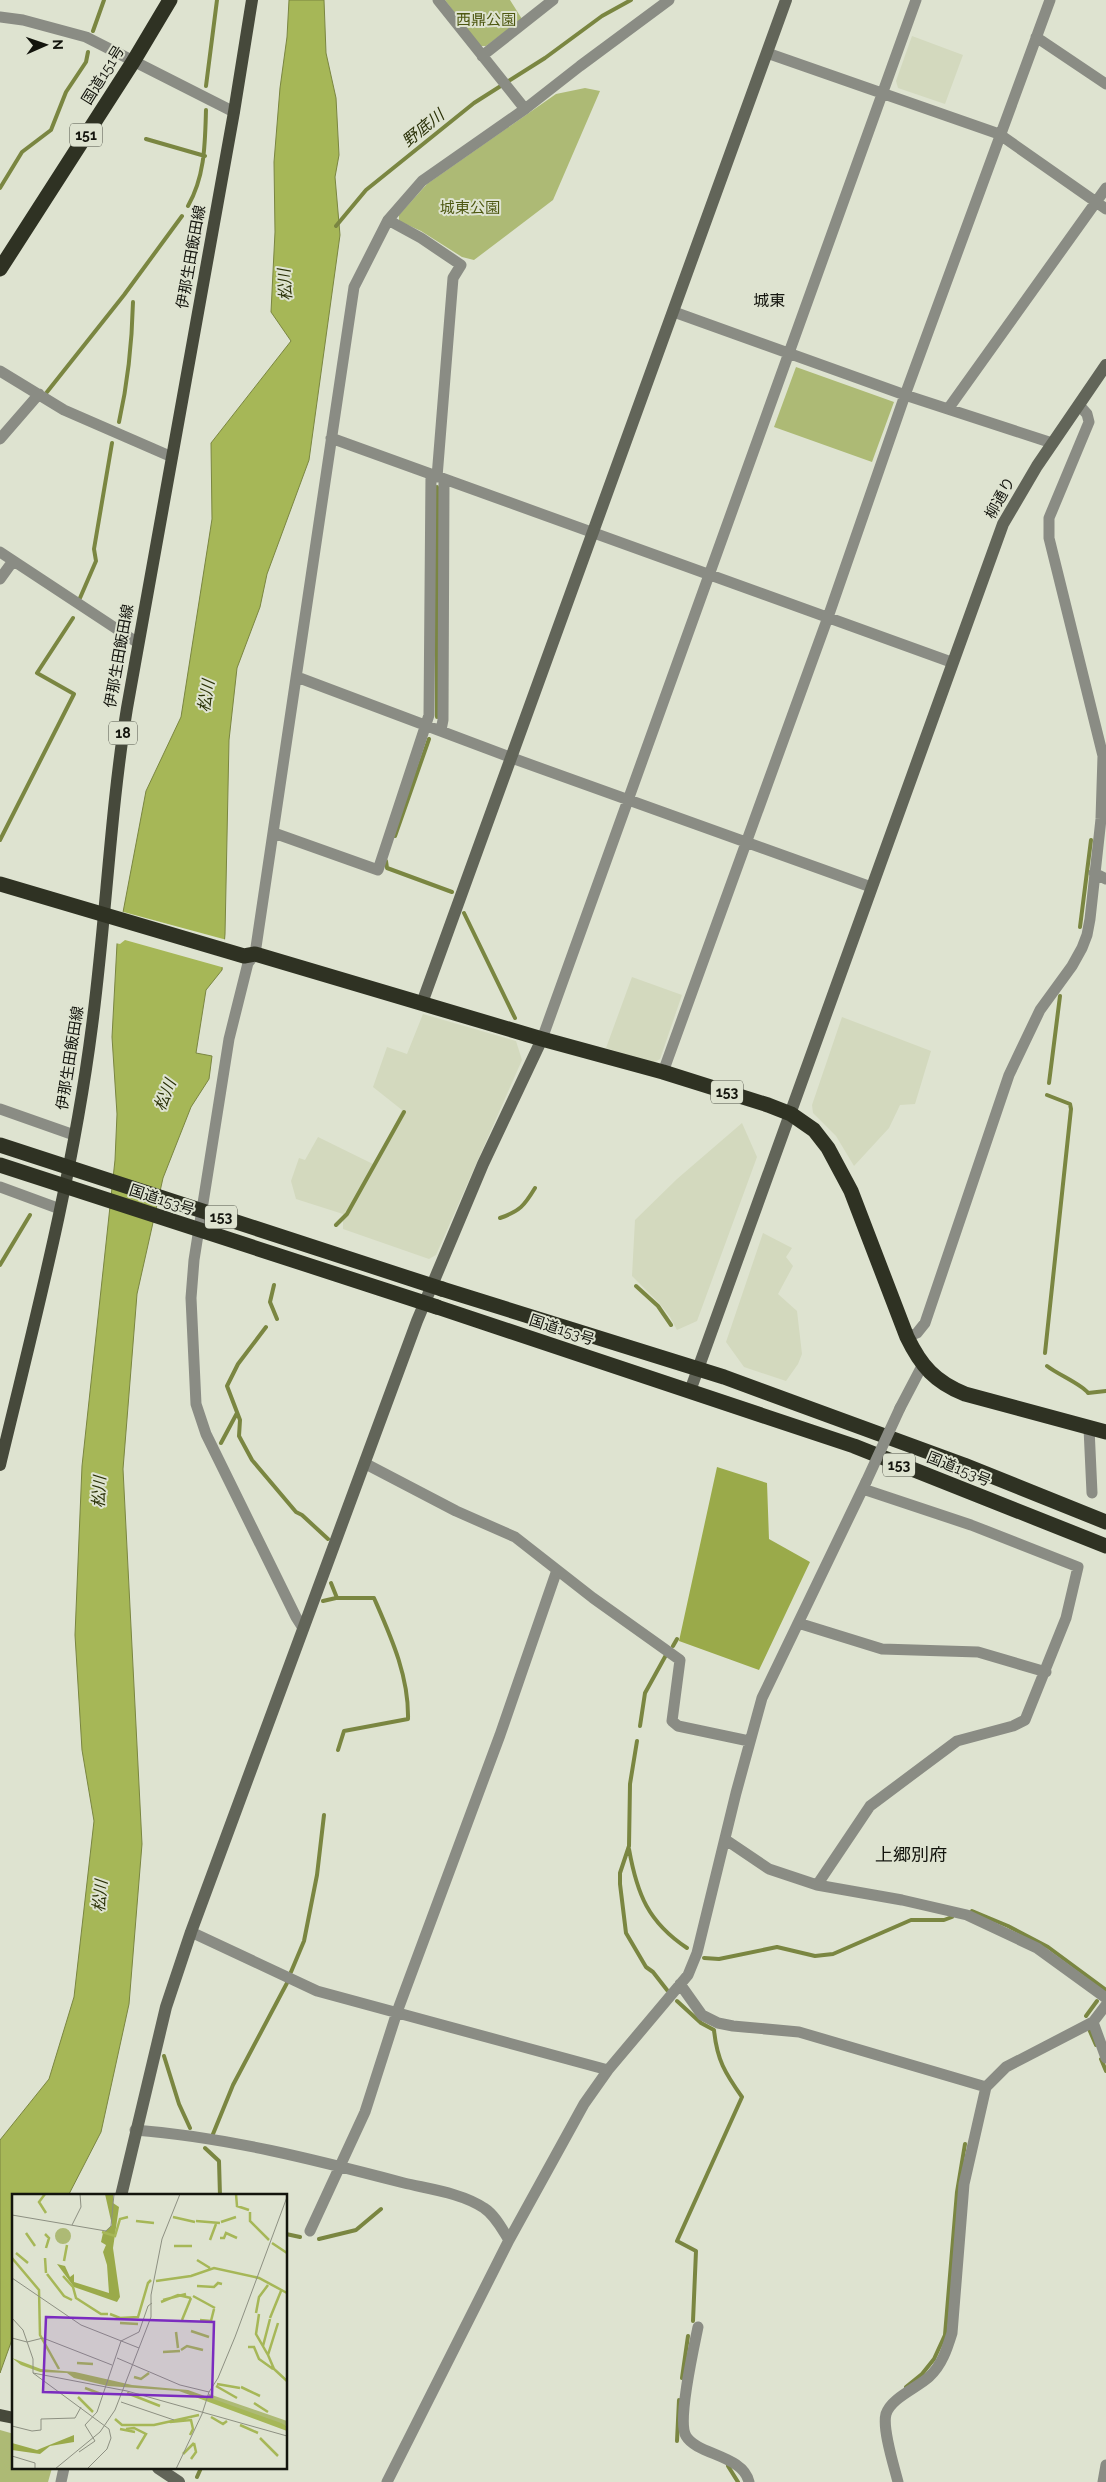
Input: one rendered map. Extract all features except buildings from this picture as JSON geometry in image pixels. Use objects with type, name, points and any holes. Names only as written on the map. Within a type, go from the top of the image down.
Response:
[{"type":"highway","name":"国道151号","points":[[0,269],[133,62],[170,0]]},
{"type":"highway","name":"153","points":[[0,884],[112,918],[422,1003],[542,1039],[663,1072],[791,1114],[814,1130],[828,1148],[841,1170],[907,1337],[922,1366],[948,1387],[965,1394],[1106,1432]]},
{"type":"highway","name":"国道153号","points":[[0,1145],[442,1289],[697,1368],[947,1458],[1106,1522]]},
{"type":"highway","name":"国道153号","points":[[0,1165],[437,1307],[854,1446],[1106,1546]]},
{"type":"main road","name":"伊那生田飯田線","points":[[0,1465],[60,1208],[112,918],[117,772],[138,644],[234,112],[252,0]]},
{"type":"street","points":[[438,0],[525,110]]},
{"type":"street","points":[[485,59],[554,0]]},
{"type":"street","points":[[303,1628],[206,1434],[196,1404],[191,1298],[195,1247],[229,1039],[248,963],[274,833],[354,287],[388,220],[422,181],[525,110],[580,66],[669,0]]},
{"type":"street","points":[[422,1003],[786,0]]},
{"type":"street","points":[[121,2194],[135,2130],[166,2007],[191,1932],[427,1298],[483,1164],[542,1039],[711,574],[916,0]]},
{"type":"street","points":[[663,1072],[745,841],[828,617],[904,395],[1050,0]]},
{"type":"street","points":[[0,17],[23,20],[86,37],[234,112]]},
{"type":"street","points":[[1036,37],[1106,84]]},
{"type":"street","points":[[767,54],[999,134],[1106,210]]},
{"type":"street","points":[[948,409],[1106,188]]},
{"type":"street","points":[[274,833],[378,870],[429,715],[438,476],[453,278],[461,265],[421,238],[388,220]]},
{"type":"street","points":[[674,312],[904,395],[1052,443]]},
{"type":"street","name":"柳通り","points":[[690,1391],[1002,524],[1052,443],[1106,365]]},
{"type":"street","points":[[0,371],[64,410],[172,457]]},
{"type":"street","points":[[0,439],[38,394]]},
{"type":"street","points":[[907,1337],[917,1333],[925,1322],[1009,1075],[1040,1010],[1072,966],[1087,935],[1101,819],[1105,755],[1049,538],[1049,518],[1089,422],[1087,414],[1079,405]]},
{"type":"street","points":[[331,438],[951,662]]},
{"type":"street","points":[[438,476],[444,720],[441,730]]},
{"type":"street","points":[[0,552],[138,644]]},
{"type":"street","points":[[0,579],[13,561]]},
{"type":"street","points":[[296,677],[512,758],[871,887]]},
{"type":"street","points":[[1094,873],[1106,878]]},
{"type":"street","points":[[0,1109],[74,1135]]},
{"type":"street","points":[[0,1187],[60,1208]]},
{"type":"street","points":[[387,2482],[509,2240],[584,2104],[608,2070],[688,1975],[697,1954],[762,1698],[865,1486],[900,1408],[922,1366]]},
{"type":"street","points":[[1089,1428],[1092,1493]]},
{"type":"street","points":[[366,1464],[456,1511],[515,1537],[640,1633],[660,1644],[680,1660],[672,1721],[678,1726],[750,1741]]},
{"type":"street","points":[[816,1885],[870,1806],[957,1741],[1013,1726],[1024,1720],[1046,1672],[1066,1618],[1078,1567],[865,1486]]},
{"type":"street","points":[[310,2231],[365,2112],[397,2012],[500,1734],[557,1570]]},
{"type":"street","points":[[798,1623],[882,1649],[978,1652],[1046,1672]]},
{"type":"street","points":[[726,1840],[768,1869],[816,1885],[902,1900],[968,1915],[1037,1948],[1106,1998]]},
{"type":"street","points":[[191,1932],[317,1991],[608,2070]]},
{"type":"street","points":[[680,1984],[702,2015],[718,2023],[799,2032],[986,2087]]},
{"type":"street","points":[[898,2482],[886,2427],[886,2412],[893,2404],[929,2376],[940,2364],[948,2348],[952,2333],[964,2184],[986,2087],[1006,2068],[1093,2022],[1106,2005]]},
{"type":"street","points":[[1093,2022],[1106,2058]]},
{"type":"street","points":[[135,2130],[182,2134],[339,2166],[466,2199],[492,2214],[509,2240]]},
{"type":"street","points":[[698,2327],[682,2418],[685,2436],[694,2444],[719,2454],[748,2476],[749,2482]]},
{"type":"street","points":[[1103,2482],[1106,2465]]},
{"type":"street","points":[[161,2470],[179,2482]]},
{"type":"shaded area","points":[[912,36],[963,55],[945,104],[898,88],[896,81]]},
{"type":"shaded area","points":[[632,977],[682,995],[660,1059],[653,1063],[606,1048]]},
{"type":"shaded area","points":[[423,1014],[516,1041],[522,1060],[436,1255],[429,1259],[343,1229],[343,1214],[296,1199],[291,1181],[299,1158],[305,1160],[318,1137],[375,1165],[402,1110],[373,1087],[387,1047],[407,1054]]},
{"type":"shaded area","points":[[842,1017],[931,1051],[915,1104],[900,1105],[889,1128],[854,1166],[836,1136],[813,1113],[812,1105]]},
{"type":"shaded area","points":[[742,1123],[757,1157],[697,1321],[677,1330],[660,1304],[632,1276],[635,1220],[677,1179]]},
{"type":"shaded area","points":[[763,1233],[792,1248],[786,1257],[793,1266],[778,1294],[797,1311],[802,1354],[798,1364],[786,1381],[744,1367],[726,1342]]},
{"type":"shaded area","points":[[717,1467],[767,1483],[769,1539],[810,1562],[759,1670],[679,1641]]},
{"type":"green space","name":"西鼎公園","points":[[445,0],[510,0],[522,19],[486,46],[480,46]]},
{"type":"green space","name":"城東公園","points":[[585,88],[600,91],[553,200],[474,260],[462,257],[421,231],[399,221],[399,215],[427,184],[556,94]]},
{"type":"green space","points":[[796,367],[894,402],[872,462],[774,427]]},
{"type":"green space","points":[[0,2430],[12,2433],[12,2470],[51,2470],[48,2482],[0,2482]]},
{"type":"water","name":"松川","points":[[289,0],[324,0],[326,53],[336,98],[339,155],[335,177],[340,235],[309,460],[267,574],[260,607],[237,668],[229,740],[225,934],[222,970],[206,990],[196,1053],[212,1056],[209,1079],[191,1107],[163,1178],[137,1294],[123,1469],[142,1844],[129,2004],[101,2132],[69,2194],[12,2194],[12,2340],[0,2373],[0,2140],[49,2079],[74,1997],[94,1821],[82,1750],[75,1635],[82,1466],[115,1160],[117,1114],[112,1037],[117,944],[146,791],[181,717],[212,519],[211,443],[291,341],[271,312],[275,232],[274,162],[280,88],[287,37]]},
{"type":"pier","points":[[120,911],[227,940],[225,968],[125,940],[120,944],[115,943]]},
{"type":"waterway","points":[[93,31],[104,0]]},
{"type":"waterway","points":[[206,86],[217,0]]},
{"type":"waterway","name":"野底川","points":[[336,226],[366,190],[474,103],[545,58],[602,16],[631,0]]},
{"type":"waterway","points":[[0,188],[22,152],[51,130],[66,92],[86,62],[88,52]]},
{"type":"waterway","points":[[188,206],[194,195],[201,171],[206,110]]},
{"type":"waterway","points":[[146,139],[205,156]]},
{"type":"waterway","points":[[47,392],[124,295],[182,216]]},
{"type":"waterway","points":[[119,422],[129,362],[133,302]]},
{"type":"waterway","points":[[80,598],[96,561],[94,549],[112,443]]},
{"type":"waterway","points":[[437,487],[437,717]]},
{"type":"waterway","points":[[0,840],[74,694],[37,673],[73,618]]},
{"type":"waterway","points":[[395,836],[429,739]]},
{"type":"waterway","points":[[1080,927],[1091,840]]},
{"type":"waterway","points":[[386,861],[387,868],[452,892]]},
{"type":"waterway","points":[[464,913],[515,1018]]},
{"type":"waterway","points":[[1049,1083],[1060,996]]},
{"type":"waterway","points":[[1045,1353],[1071,1109],[1070,1104],[1047,1095]]},
{"type":"waterway","points":[[336,1225],[347,1214],[404,1112]]},
{"type":"waterway","points":[[500,1218],[521,1207],[535,1188]]},
{"type":"waterway","points":[[0,1265],[30,1215]]},
{"type":"waterway","points":[[274,1285],[270,1302],[277,1319]]},
{"type":"waterway","points":[[636,1286],[658,1306],[671,1325]]},
{"type":"waterway","points":[[266,1327],[238,1364],[227,1386],[240,1420],[239,1436],[252,1460],[296,1512],[302,1515],[328,1539]]},
{"type":"waterway","points":[[1047,1366],[1088,1393],[1106,1391]]},
{"type":"waterway","points":[[221,1443],[237,1413]]},
{"type":"waterway","points":[[331,1583],[337,1598]]},
{"type":"waterway","points":[[323,1601],[336,1598],[374,1598],[398,1657],[408,1703],[408,1719],[344,1731],[338,1750]]},
{"type":"waterway","points":[[673,1646],[677,1639]]},
{"type":"waterway","points":[[640,1726],[645,1693],[666,1655]]},
{"type":"waterway","points":[[637,1741],[630,1784],[629,1846],[620,1873],[620,1884],[626,1933],[646,1967],[653,1972],[667,1990]]},
{"type":"waterway","points":[[291,1972],[304,1941],[317,1875],[324,1815]]},
{"type":"waterway","points":[[629,1849],[636,1880],[646,1906],[663,1928],[687,1948]]},
{"type":"waterway","points":[[972,1911],[1008,1926],[1048,1947],[1106,1990]]},
{"type":"waterway","points":[[704,1958],[719,1959],[777,1947],[815,1956],[833,1954],[911,1920],[944,1920],[952,1917]]},
{"type":"waterway","points":[[213,2134],[233,2085],[287,1983]]},
{"type":"waterway","points":[[677,2001],[701,2023],[714,2030],[717,2050],[723,2066],[742,2097],[677,2241],[696,2251],[693,2321]]},
{"type":"waterway","points":[[1086,2016],[1097,2001]]},
{"type":"waterway","points":[[1089,2029],[1096,2045]]},
{"type":"waterway","points":[[164,2056],[179,2104],[190,2128]]},
{"type":"waterway","points":[[1101,2059],[1106,2071]]},
{"type":"waterway","points":[[906,2387],[922,2374],[934,2359],[945,2335],[957,2192],[965,2144]]},
{"type":"waterway","points":[[205,2148],[219,2161],[220,2194]]},
{"type":"waterway","points":[[319,2239],[356,2230],[381,2209]]},
{"type":"waterway","points":[[288,2234],[300,2237]]},
{"type":"waterway","points":[[682,2378],[688,2336]]},
{"type":"waterway","points":[[677,2441],[679,2400]]},
{"type":"waterway","points":[[728,2466],[738,2482]]},
{"type":"waterway","points":[[197,2477],[200,2470]]},
{"type":"district","name":"城東","points":[[769,300]]},
{"type":"district","name":"上郷別府","points":[[911,1854]]}]
